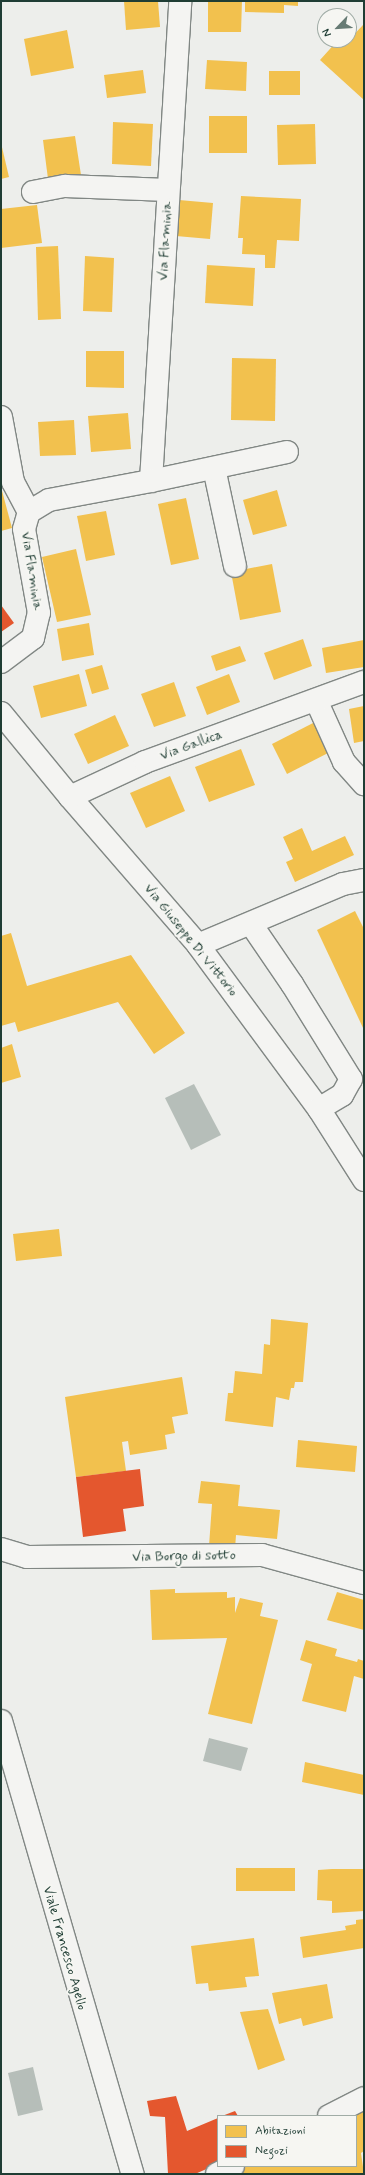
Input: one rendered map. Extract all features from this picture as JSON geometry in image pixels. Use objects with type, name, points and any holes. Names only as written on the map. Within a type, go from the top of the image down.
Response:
[{"type":"street","name":"Via Flaminia","points":[[151,482],[180,1]]},
{"type":"street","points":[[33,192],[65,186],[168,190]]},
{"type":"street","name":"Via Flaminia","points":[[1,417],[13,482],[29,512]]},
{"type":"street","name":"Via Flaminia","points":[[1,662],[33,638],[39,613],[24,529],[29,512],[49,500],[151,482],[287,452]]},
{"type":"street","points":[[214,468],[234,566]]},
{"type":"street","name":"Via Gallica","points":[[70,797],[146,762],[364,682]]},
{"type":"street","points":[[316,700],[344,762],[364,784]]},
{"type":"street","name":"Via Giuseppe Di Vittorio","points":[[1,713],[70,797],[198,945],[319,1110],[364,1180]]},
{"type":"street","points":[[198,945],[343,884],[364,880]]},
{"type":"street","points":[[251,924],[292,984],[351,1079],[342,1095],[319,1110]]},
{"type":"street","name":"Via Borgo di sotto","points":[[1,1549],[27,1556],[38,1557],[262,1555],[364,1583]]},
{"type":"street","name":"Viale Francesco Agello","points":[[1,1721],[132,2174]]},
{"type":"street","points":[[331,2115],[364,2098]]},
{"type":"street","points":[[218,2174],[231,2167]]},
{"type":"shaded area","points":[[194,1084],[221,1135],[191,1150],[165,1098]]},
{"type":"shaded area","points":[[209,1738],[248,1748],[241,1771],[203,1761]]},
{"type":"shaded area","points":[[33,2067],[43,2110],[18,2116],[8,2073]]},
{"type":"building: Abitazioni","points":[[124,1],[158,1],[160,27],[126,30]]},
{"type":"building: Abitazioni","points":[[208,1],[242,1],[241,32],[208,32]]},
{"type":"building: Abitazioni","points":[[245,1],[298,1],[298,6],[284,5],[284,13],[245,12]]},
{"type":"building: Abitazioni","points":[[364,25],[364,100],[320,60],[331,48],[357,48],[357,31]]},
{"type":"building: Abitazioni","points":[[67,30],[74,68],[31,76],[24,39]]},
{"type":"building: Abitazioni","points":[[207,60],[247,62],[246,91],[205,89]]},
{"type":"building: Abitazioni","points":[[143,70],[146,93],[107,98],[104,75]]},
{"type":"building: Abitazioni","points":[[269,71],[300,71],[300,95],[269,95]]},
{"type":"building: Abitazioni","points":[[209,116],[247,116],[247,153],[209,153]]},
{"type":"building: Abitazioni","points":[[113,122],[153,124],[151,166],[112,164]]},
{"type":"building: Abitazioni","points":[[315,124],[316,164],[278,165],[277,125]]},
{"type":"building: Abitazioni","points":[[75,136],[81,175],[48,179],[43,140]]},
{"type":"building: Abitazioni","points":[[1,143],[9,177],[1,179]]},
{"type":"building: Abitazioni","points":[[241,196],[301,199],[299,241],[277,240],[275,268],[265,268],[265,255],[242,254],[243,238],[238,238]]},
{"type":"building: Abitazioni","points":[[179,200],[213,203],[210,239],[176,236]]},
{"type":"building: Abitazioni","points":[[37,205],[42,243],[1,248],[1,209]]},
{"type":"building: Abitazioni","points":[[58,246],[61,319],[38,320],[36,247]]},
{"type":"building: Abitazioni","points":[[85,256],[114,258],[112,312],[83,311]]},
{"type":"building: Abitazioni","points":[[207,265],[255,268],[253,306],[205,303]]},
{"type":"building: Abitazioni","points":[[86,351],[124,351],[124,388],[86,387]]},
{"type":"building: Abitazioni","points":[[232,358],[276,359],[275,421],[231,420]]},
{"type":"building: Abitazioni","points":[[128,413],[131,449],[91,452],[88,416]]},
{"type":"building: Abitazioni","points":[[74,420],[76,455],[40,456],[38,422]]},
{"type":"building: Abitazioni","points":[[1,487],[12,528],[1,531]]},
{"type":"building: Abitazioni","points":[[277,490],[287,526],[253,535],[243,500]]},
{"type":"building: Abitazioni","points":[[186,498],[199,559],[171,565],[158,504]]},
{"type":"building: Abitazioni","points":[[106,511],[115,555],[86,561],[77,516]]},
{"type":"building: Abitazioni","points":[[76,549],[91,615],[57,622],[42,557]]},
{"type":"building: Abitazioni","points":[[272,564],[281,612],[240,620],[231,572]]},
{"type":"building: Abitazioni","points":[[89,623],[94,655],[62,661],[57,629]]},
{"type":"building: Abitazioni","points":[[303,639],[312,666],[274,680],[264,653]]},
{"type":"building: Abitazioni","points":[[364,640],[364,667],[326,673],[322,648]]},
{"type":"building: Abitazioni","points":[[240,646],[246,661],[216,671],[211,656]]},
{"type":"building: Abitazioni","points":[[102,665],[109,689],[92,694],[85,670]]},
{"type":"building: Abitazioni","points":[[79,674],[87,706],[41,718],[33,686]]},
{"type":"building: Abitazioni","points":[[229,674],[240,702],[207,715],[196,687]]},
{"type":"building: Abitazioni","points":[[174,682],[186,716],[154,727],[141,694]]},
{"type":"building: Abitazioni","points":[[364,706],[364,741],[354,743],[349,709]]},
{"type":"building: Abitazioni","points":[[115,715],[129,746],[88,764],[74,734]]},
{"type":"building: Abitazioni","points":[[317,721],[332,751],[287,774],[272,744]]},
{"type":"building: Abitazioni","points":[[241,749],[255,785],[209,802],[195,767]]},
{"type":"building: Abitazioni","points":[[170,776],[185,811],[146,828],[130,793]]},
{"type":"building: Abitazioni","points":[[302,828],[312,851],[345,836],[354,855],[295,882],[286,862],[293,859],[283,837]]},
{"type":"building: Abitazioni","points":[[355,911],[364,929],[364,1030],[317,930]]},
{"type":"building: Abitazioni","points":[[11,933],[27,986],[131,955],[185,1033],[154,1054],[118,1002],[18,1032],[15,1022],[1,1026],[1,936]]},
{"type":"building: Abitazioni","points":[[12,1044],[21,1077],[1,1083],[1,1048]]},
{"type":"building: Abitazioni","points":[[59,1229],[62,1256],[16,1261],[13,1234]]},
{"type":"building: Abitazioni","points":[[271,1319],[308,1323],[303,1382],[295,1382],[294,1388],[291,1388],[289,1400],[276,1397],[273,1427],[225,1421],[228,1393],[233,1393],[235,1371],[262,1374],[264,1344],[270,1345]]},
{"type":"building: Abitazioni","points":[[182,1377],[188,1414],[172,1417],[175,1433],[165,1435],[167,1449],[130,1455],[128,1441],[122,1442],[126,1471],[76,1477],[65,1397]]},
{"type":"building: Abitazioni","points":[[298,1440],[357,1446],[355,1472],[296,1467]]},
{"type":"building: Abitazioni","points":[[201,1481],[240,1485],[238,1506],[280,1510],[277,1539],[236,1535],[235,1549],[209,1546],[212,1504],[198,1503]]},
{"type":"building: Abitazioni","points":[[175,1589],[175,1593],[227,1592],[227,1598],[235,1597],[235,1613],[240,1598],[263,1603],[260,1616],[278,1620],[252,1724],[208,1714],[227,1638],[152,1640],[150,1590]]},
{"type":"building: Abitazioni","points":[[337,1592],[364,1600],[364,1630],[327,1620]]},
{"type":"building: Abitazioni","points":[[306,1640],[337,1649],[335,1656],[357,1662],[358,1659],[364,1661],[364,1679],[354,1676],[346,1712],[302,1701],[312,1664],[300,1660]]},
{"type":"building: Abitazioni","points":[[305,1762],[364,1775],[364,1795],[302,1782]]},
{"type":"building: Abitazioni","points":[[236,1868],[295,1868],[295,1891],[236,1891]]},
{"type":"building: Abitazioni","points":[[364,1869],[364,1911],[332,1913],[332,1901],[317,1900],[318,1870]]},
{"type":"building: Abitazioni","points":[[364,1919],[364,1948],[303,1958],[300,1937],[346,1930],[345,1926],[356,1924],[356,1920]]},
{"type":"building: Abitazioni","points":[[254,1938],[259,1976],[245,1977],[247,1987],[209,1991],[208,1983],[196,1984],[191,1946]]},
{"type":"building: Abitazioni","points":[[327,1984],[333,2018],[303,2026],[301,2018],[279,2024],[272,1993]]},
{"type":"building: Abitazioni","points":[[268,2009],[285,2060],[258,2070],[240,2012]]},
{"type":"building: Abitazioni","points":[[364,2110],[364,2151],[361,2153],[364,2174],[231,2174],[246,2167],[357,2167],[357,2115],[353,2115]]},
{"type":"building: Negozi","points":[[1,605],[14,623],[1,632]]},
{"type":"building: Negozi","points":[[140,1469],[144,1506],[123,1509],[126,1531],[83,1537],[76,1477]]},
{"type":"building: Negozi","points":[[176,2096],[187,2131],[217,2118],[217,2164],[195,2174],[168,2174],[165,2117],[150,2116],[147,2101]]},
{"type":"building: Negozi","points":[[235,2111],[237,2115],[225,2115]]}]
